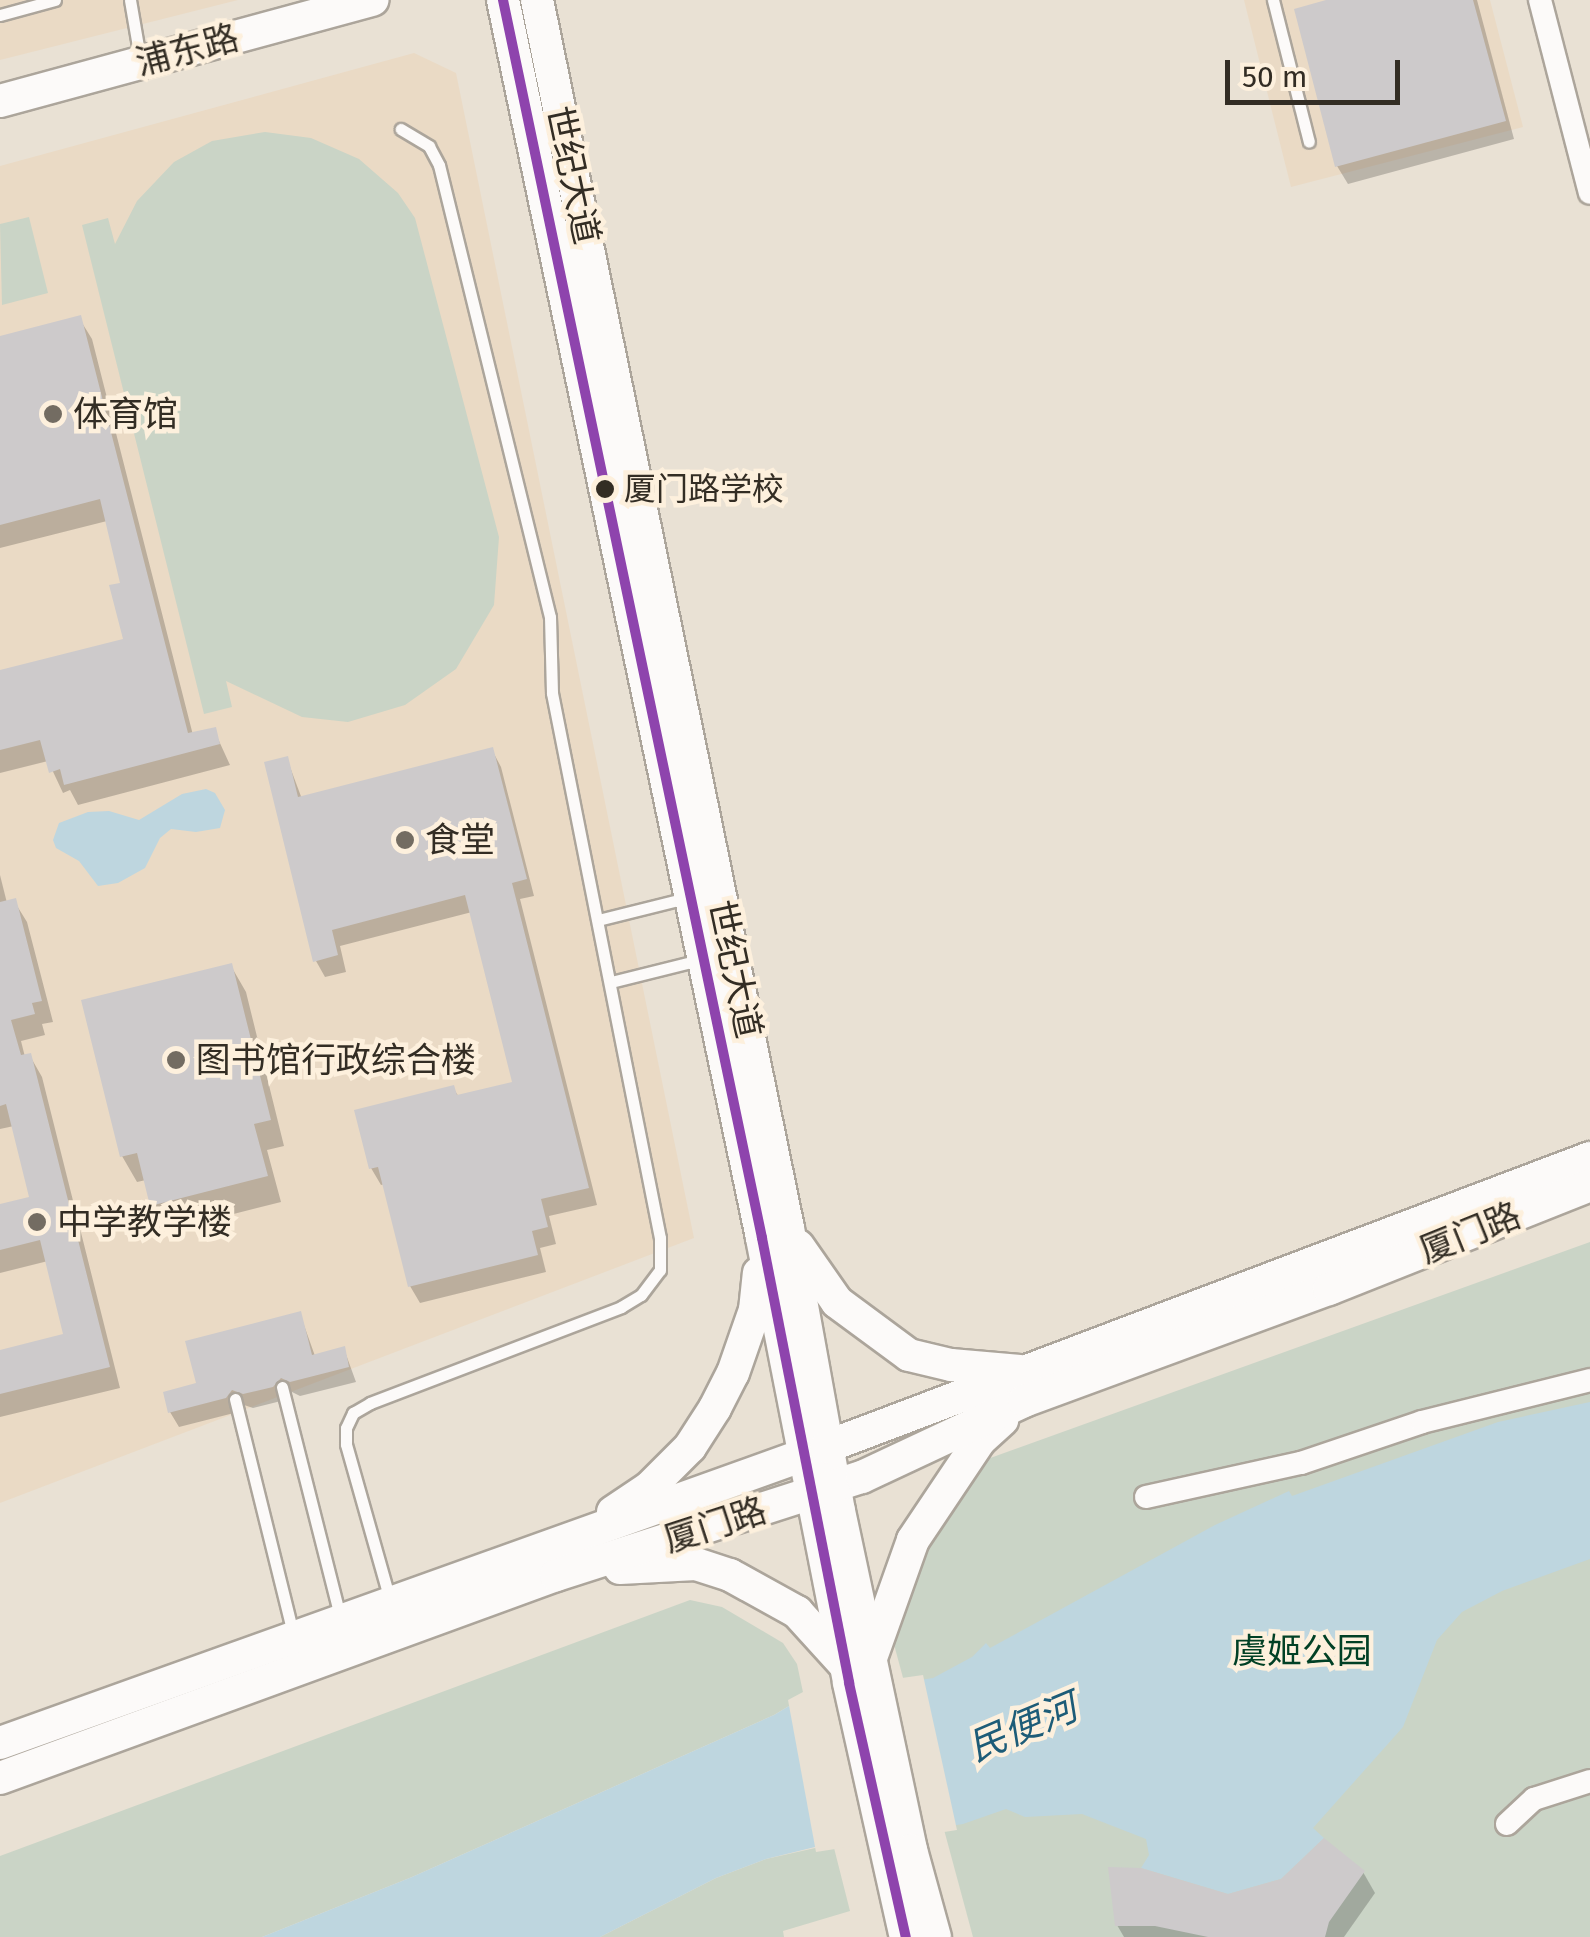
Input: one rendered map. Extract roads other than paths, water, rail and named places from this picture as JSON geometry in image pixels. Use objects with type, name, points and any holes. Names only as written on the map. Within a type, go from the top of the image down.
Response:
[{"type":"street","name":"浦东路","points":[[0,101],[374,0]]},
{"type":"street","name":"世纪大道","points":[[503,0],[705,894]]},
{"type":"street","name":"世纪大道","points":[[537,0],[705,894],[898,1854],[906,1937]]},
{"type":"street","points":[[1540,0],[1590,190]]},
{"type":"street","name":"厦门路","points":[[0,1778],[556,1575],[822,1490],[1027,1387],[1590,1158]]},
{"type":"street","name":"厦门路","points":[[0,1743],[815,1451],[1027,1387],[1590,1185]]},
{"type":"street","points":[[556,1575],[696,1564],[730,1574],[797,1612],[859,1673],[913,1540],[980,1440],[1027,1387],[909,1355],[895,1347],[837,1302],[775,1233]]},
{"type":"street","points":[[574,1539],[648,1488],[690,1448],[733,1373],[775,1233]]},
{"type":"street","points":[[1146,1497],[1302,1463],[1422,1422],[1590,1380]]},
{"type":"street","points":[[1507,1824],[1534,1799],[1590,1782]]},
{"type":"street","name":"世纪大道","points":[[898,1854],[935,1937]]},
{"type":"lane","points":[[0,15],[55,0]]},
{"type":"lane","points":[[130,0],[140,62]]},
{"type":"lane","points":[[1274,0],[1309,142]]},
{"type":"lane","points":[[392,1604],[346,1444],[346,1428],[354,1413],[370,1403],[620,1306],[641,1295],[660,1270],[657,1203],[552,692],[550,617],[440,165],[429,146],[401,129]]},
{"type":"lane","points":[[598,920],[705,894]]},
{"type":"lane","points":[[612,982],[717,955]]},
{"type":"lane","points":[[282,1388],[342,1621]]},
{"type":"lane","points":[[235,1400],[294,1638]]},
{"type":"water","points":[[206,789],[215,793],[225,810],[220,828],[196,832],[171,829],[160,838],[145,868],[118,883],[98,886],[79,861],[56,848],[53,840],[59,823],[88,812],[109,811],[139,820],[182,794]]},
{"type":"water","name":"民便河","points":[[1590,1402],[1590,1559],[1502,1591],[1462,1612],[1437,1640],[1403,1727],[1313,1828],[1324,1838],[1281,1879],[1228,1894],[1141,1868],[1149,1855],[1146,1839],[1082,1814],[1025,1817],[1006,1809],[963,1824],[815,1847],[766,1859],[716,1878],[600,1937],[262,1937],[412,1877],[774,1715],[804,1697],[933,1678],[972,1657],[986,1643],[990,1648],[1215,1525],[1289,1491],[1292,1496],[1498,1422]]},
{"type":"place","name":"体育馆","points":[[53,414]]},
{"type":"place","name":"厦门路学校","points":[[605,489]]},
{"type":"place","name":"食堂","points":[[405,840]]},
{"type":"place","name":"图书馆行政综合楼","points":[[176,1060]]},
{"type":"place","name":"中学教学楼","points":[[37,1222]]},
{"type":"park label","name":"虞姬公园","points":[[1302,1651]]}]
